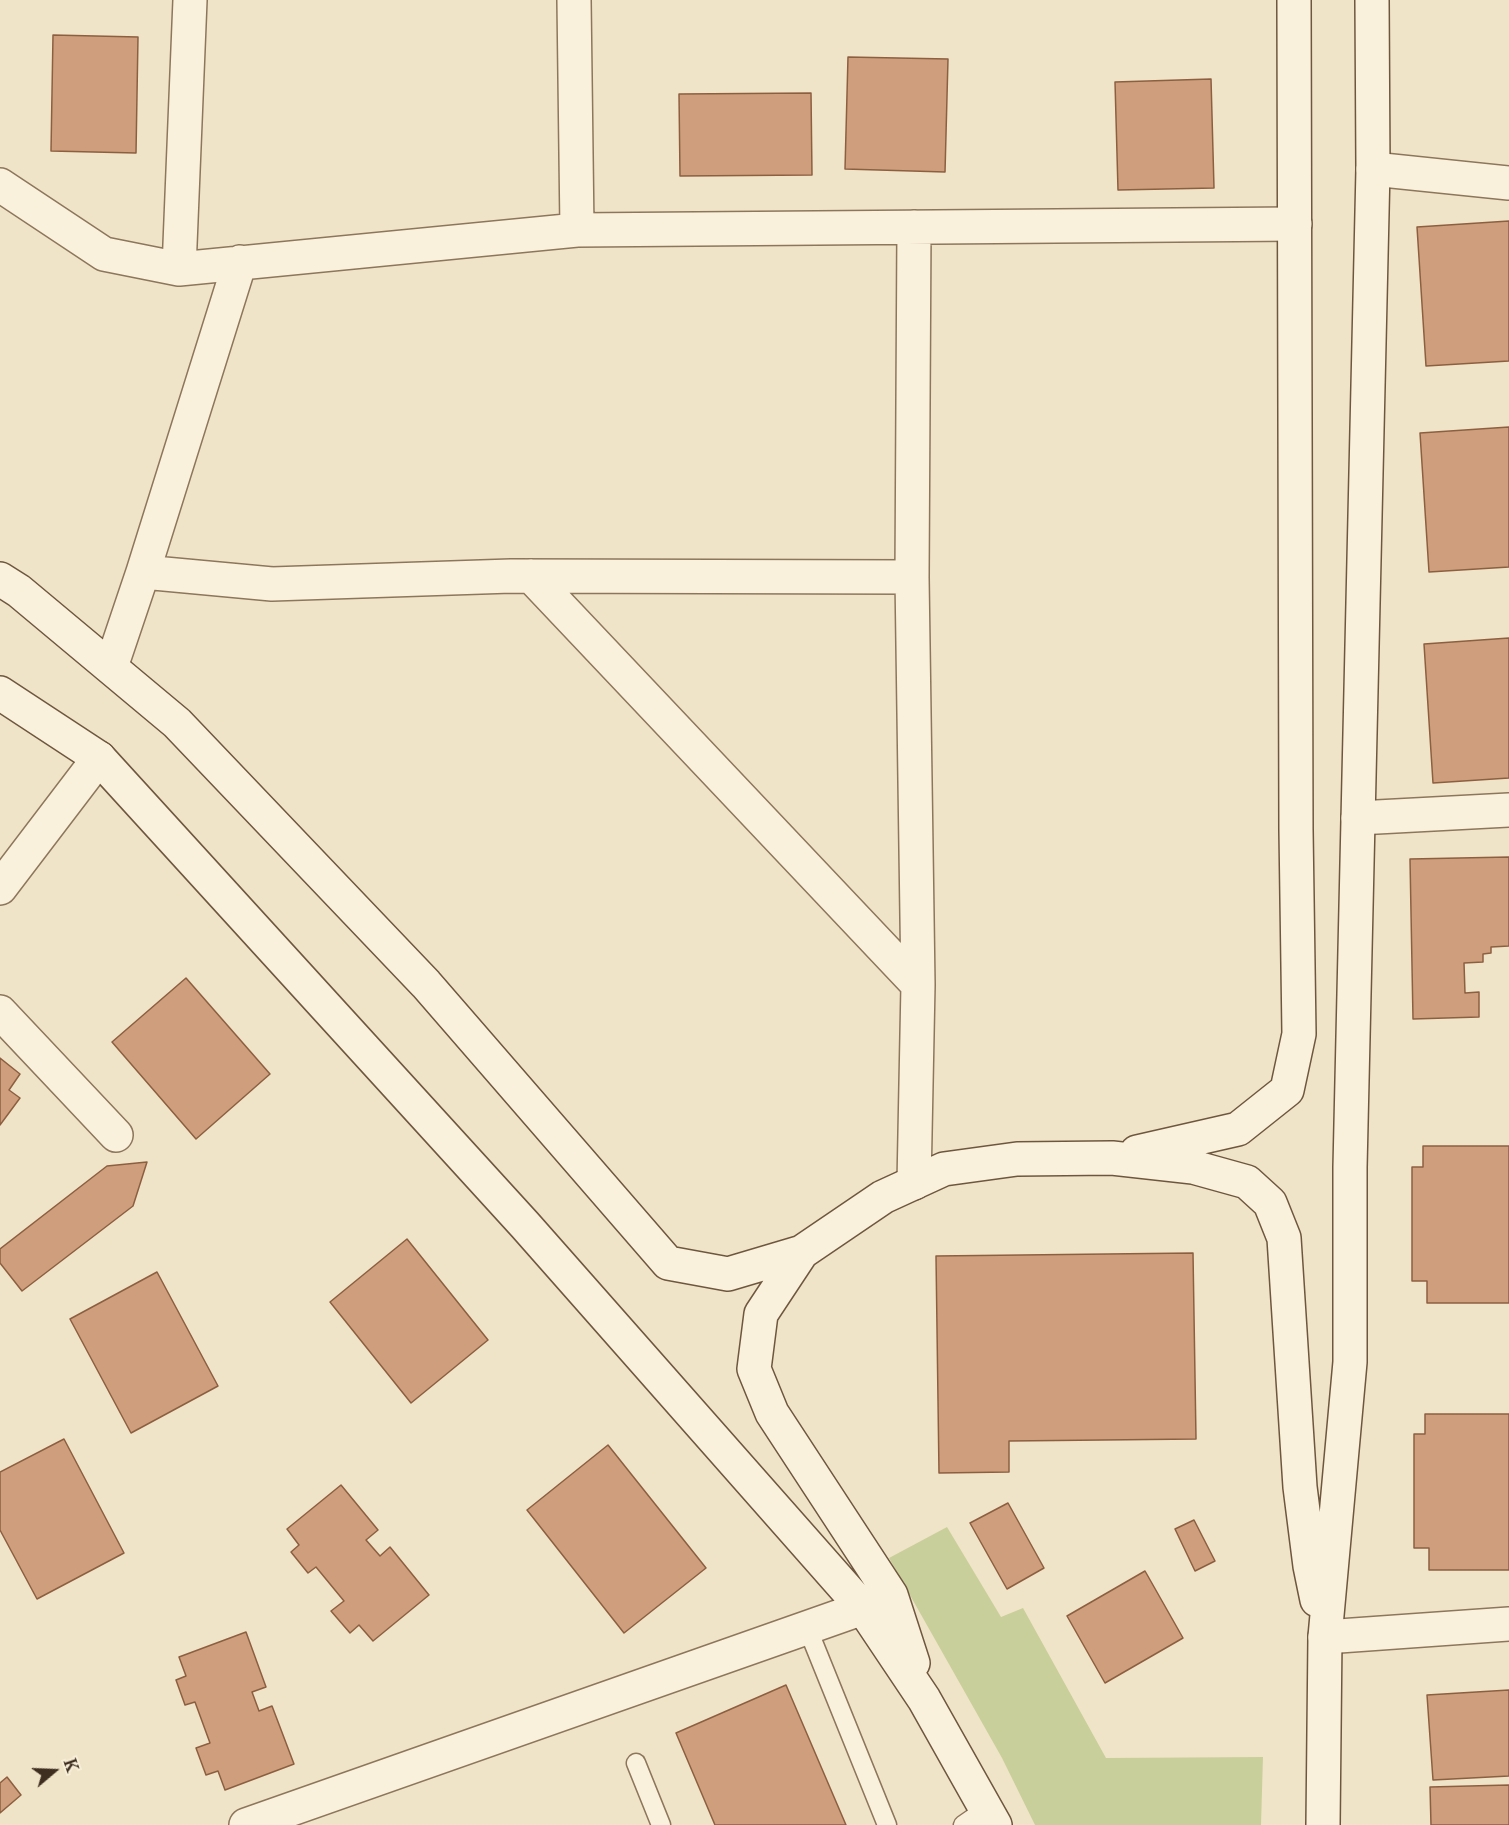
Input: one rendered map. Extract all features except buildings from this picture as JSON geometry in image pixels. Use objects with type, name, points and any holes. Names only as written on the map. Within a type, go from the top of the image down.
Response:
[{"type":"main road","points":[[179,269],[190,0]]},
{"type":"main road","points":[[574,0],[577,230]]},
{"type":"main road","points":[[1112,1158],[1238,1129],[1287,1090],[1299,1034],[1296,806],[1294,0]]},
{"type":"main road","points":[[1323,1825],[1325,1637],[1350,1362],[1350,1167],[1373,169],[1372,0]]},
{"type":"main road","points":[[1373,169],[1509,183]]},
{"type":"main road","points":[[0,185],[104,255],[179,269],[577,230],[1295,224]]},
{"type":"main road","points":[[914,228],[912,577],[918,985],[914,1183]]},
{"type":"main road","points":[[111,667],[240,262]]},
{"type":"main road","points":[[143,572],[272,584],[531,576],[912,577]]},
{"type":"main road","points":[[531,576],[918,985]]},
{"type":"main road","points":[[0,579],[19,591],[177,723],[426,984],[668,1263],[728,1274],[802,1252],[883,1197],[944,1169],[1017,1159],[1112,1158],[1193,1167],[1247,1182],[1270,1203],[1284,1238],[1300,1487],[1310,1566],[1325,1637]]},
{"type":"main road","points":[[0,693],[99,758],[517,1216],[863,1608],[924,1699]]},
{"type":"main road","points":[[0,888],[99,758]]},
{"type":"main road","points":[[1358,818],[1509,810]]},
{"type":"main road","points":[[0,1011],[116,1135]]},
{"type":"main road","points":[[802,1252],[760,1314],[754,1369],[772,1413],[891,1595],[924,1699],[982,1820]]},
{"type":"main road","points":[[246,1825],[863,1608]]},
{"type":"main road","points":[[1325,1637],[1509,1624]]},
{"type":"lane","points":[[807,1628],[887,1825]]},
{"type":"lane","points":[[636,1764],[661,1825]]},
{"type":"green space","points":[[947,1527],[1001,1617],[1023,1608],[1106,1758],[1263,1757],[1261,1825],[1035,1825],[1002,1758],[889,1558]]}]
